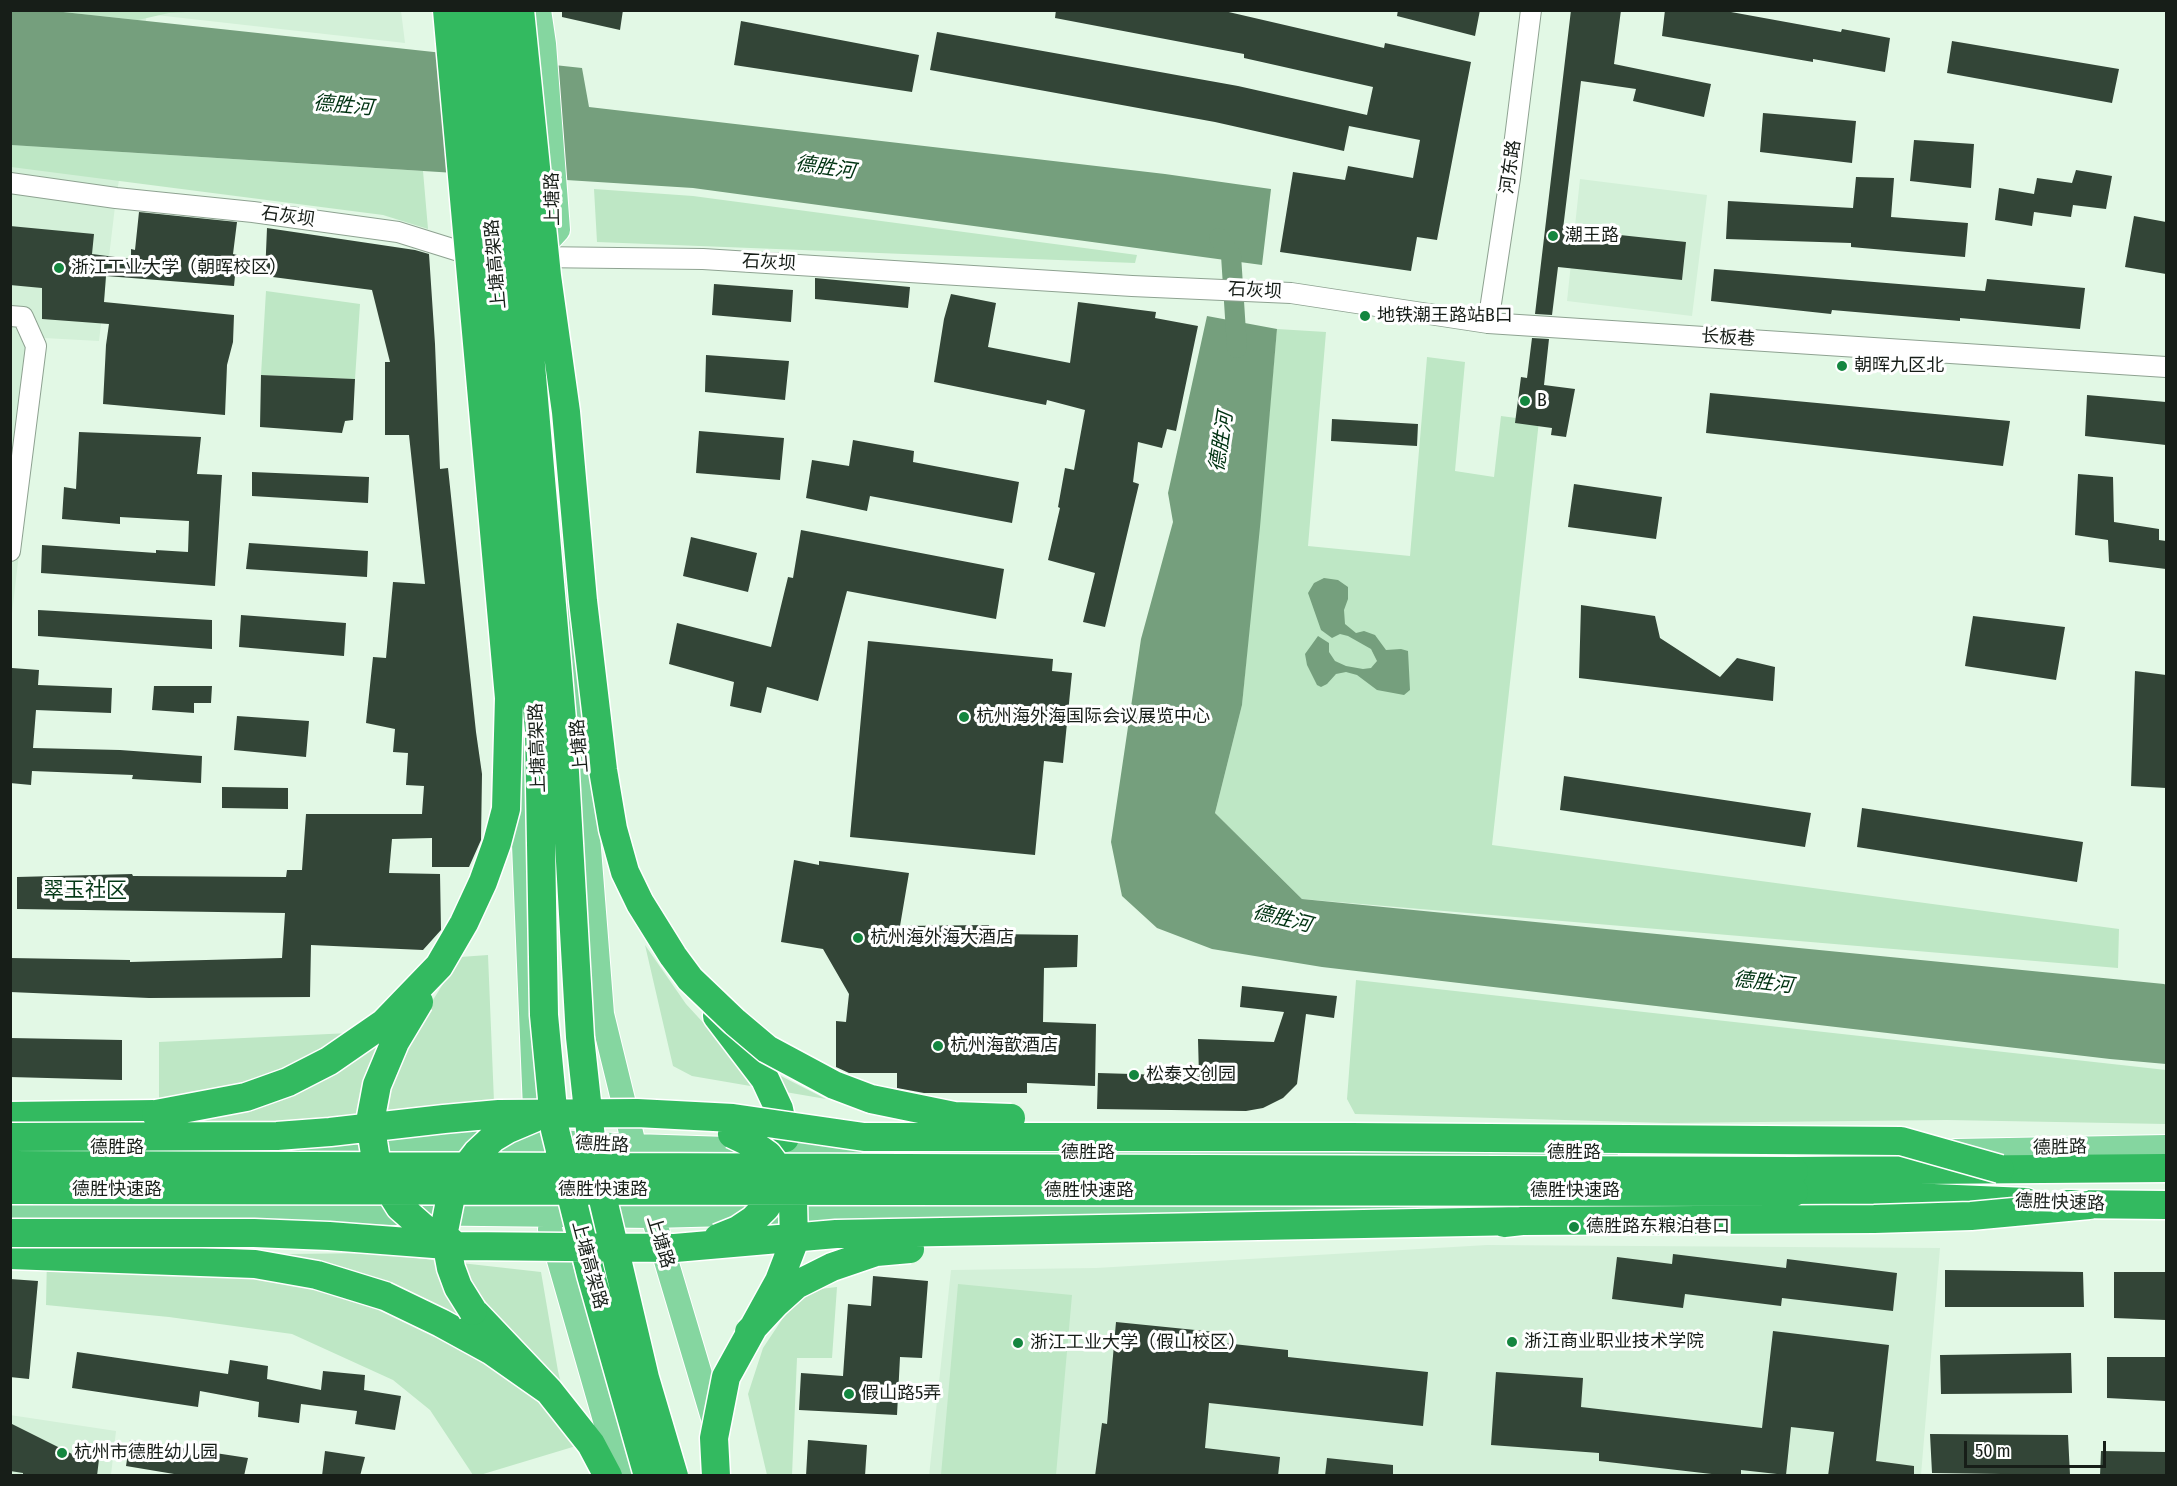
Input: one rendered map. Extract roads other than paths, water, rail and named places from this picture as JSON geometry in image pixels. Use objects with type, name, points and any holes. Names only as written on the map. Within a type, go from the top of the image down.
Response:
[{"type":"highway","points":[[447,10],[510,698],[506,809],[497,843],[464,923],[395,1042],[376,1085],[370,1122],[375,1154],[383,1180],[400,1207],[426,1230],[460,1246]]},
{"type":"highway","name":"上塘高架路","points":[[472,10],[539,730],[544,1015],[555,1130],[591,1275],[648,1476]]},
{"type":"highway","name":"上塘高架路","points":[[500,10],[562,720],[580,1037],[592,1157],[645,1378],[674,1476]]},
{"type":"highway","points":[[520,10],[547,276],[566,412],[584,613],[603,770],[613,829],[625,872],[640,903],[690,979],[765,1079],[779,1109],[785,1138],[785,1161],[778,1186],[766,1207],[753,1220],[725,1236],[675,1248]]},
{"type":"highway","points":[[10,1116],[156,1114],[246,1096],[288,1082],[329,1061],[384,1023],[439,966]]},
{"type":"highway","points":[[690,979],[759,1042],[799,1068],[834,1086],[871,1099],[909,1108],[954,1116],[995,1118],[1353,1120],[1561,1139]]},
{"type":"highway","points":[[10,1137],[277,1136],[499,1114],[637,1113],[733,1118],[864,1137],[1339,1137],[1901,1141],[2000,1169]]},
{"type":"highway","points":[[545,1114],[508,1129],[493,1138],[477,1153],[463,1171],[456,1185],[446,1216],[444,1231],[451,1268],[458,1287],[473,1311],[549,1391],[591,1444],[608,1476]]},
{"type":"highway","points":[[687,1116],[751,1143],[768,1155],[780,1171],[793,1202],[794,1242],[788,1259],[779,1281],[726,1377],[714,1438],[716,1476]]},
{"type":"highway","name":"德胜快速路","points":[[10,1165],[1770,1171],[2166,1168]]},
{"type":"highway","name":"德胜快速路","points":[[10,1190],[1794,1192],[2089,1205],[2166,1205]]},
{"type":"highway","points":[[10,1233],[254,1233],[460,1246],[675,1248],[836,1234],[1522,1221],[1874,1219],[1971,1216],[2089,1205]]},
{"type":"highway","points":[[749,1332],[796,1285],[832,1267],[876,1252],[927,1247],[1416,1235],[1522,1221]]},
{"type":"highway","points":[[10,1255],[255,1264],[317,1275],[385,1296],[441,1323],[492,1351],[549,1391]]},
{"type":"main road","points":[[456,10],[480,258],[510,511],[536,1141],[546,1215],[621,1476]]},
{"type":"main road","name":"上塘路","points":[[539,10],[544,44],[558,230],[534,257],[570,607],[602,1014],[652,1216],[729,1476]]},
{"type":"main road","points":[[570,607],[590,525]]},
{"type":"main road","name":"德胜路","points":[[10,1148],[270,1148],[536,1141],[790,1151],[983,1153],[1904,1153],[2166,1147]]},
{"type":"main road","points":[[10,1210],[652,1216],[909,1211],[1927,1207],[2166,1215]]},
{"type":"street","name":"河东路","points":[[1488,323],[1510,178],[1531,10]]},
{"type":"street","name":"石灰坝","points":[[10,183],[398,232],[480,258],[704,259],[1132,286],[1291,293]]},
{"type":"street","name":"长板巷","points":[[1291,293],[1488,323],[2166,367]]},
{"type":"street","points":[[10,316],[23,317],[36,346],[17,439],[11,549]]},
{"type":"water","points":[[10,11],[54,11],[582,68],[589,107],[1165,174],[1271,189],[1262,265],[693,188],[11,145]]},
{"type":"water","points":[[1207,316],[1277,329],[1242,705],[1215,813],[1302,899],[2164,984],[2166,985],[2166,1064],[1322,967],[1212,949],[1157,928],[1122,896],[1111,842],[1141,639],[1173,522],[1168,493]]},
{"type":"water","points":[[1324,578],[1338,580],[1348,587],[1348,599],[1344,610],[1345,624],[1356,633],[1364,631],[1375,635],[1386,650],[1408,651],[1410,690],[1404,695],[1377,690],[1357,675],[1346,672],[1336,674],[1321,687],[1317,685],[1307,665],[1305,654],[1318,636],[1329,643],[1329,652],[1335,661],[1346,666],[1371,668],[1377,661],[1371,649],[1348,636],[1340,634],[1332,638],[1321,630],[1308,593],[1314,583]]},
{"type":"waterway","name":"德胜河","points":[[1219,238],[1231,255],[1237,348]]},
{"type":"place","name":"潮王路","points":[[1553,236]]},
{"type":"place","name":"浙江工业大学（朝晖校区）","points":[[59,268]]},
{"type":"place","name":"地铁潮王路站B口","points":[[1365,316]]},
{"type":"place","name":"朝晖九区北","points":[[1842,366]]},
{"type":"place","name":"B","points":[[1525,401]]},
{"type":"place","name":"杭州海外海国际会议展览中心","points":[[964,717]]},
{"type":"place","name":"杭州海外海大酒店","points":[[858,938]]},
{"type":"place","name":"杭州海歆酒店","points":[[938,1046]]},
{"type":"place","name":"松泰文创园","points":[[1134,1075]]},
{"type":"place","name":"德胜路东粮泊巷口","points":[[1574,1227]]},
{"type":"place","name":"浙江商业职业技术学院","points":[[1512,1342]]},
{"type":"place","name":"浙江工业大学（假山校区）","points":[[1018,1343]]},
{"type":"place","name":"假山路5弄","points":[[849,1394]]},
{"type":"place","name":"杭州市德胜幼儿园","points":[[62,1453]]},
{"type":"district","name":"翠玉社区","points":[[85,891]]}]
